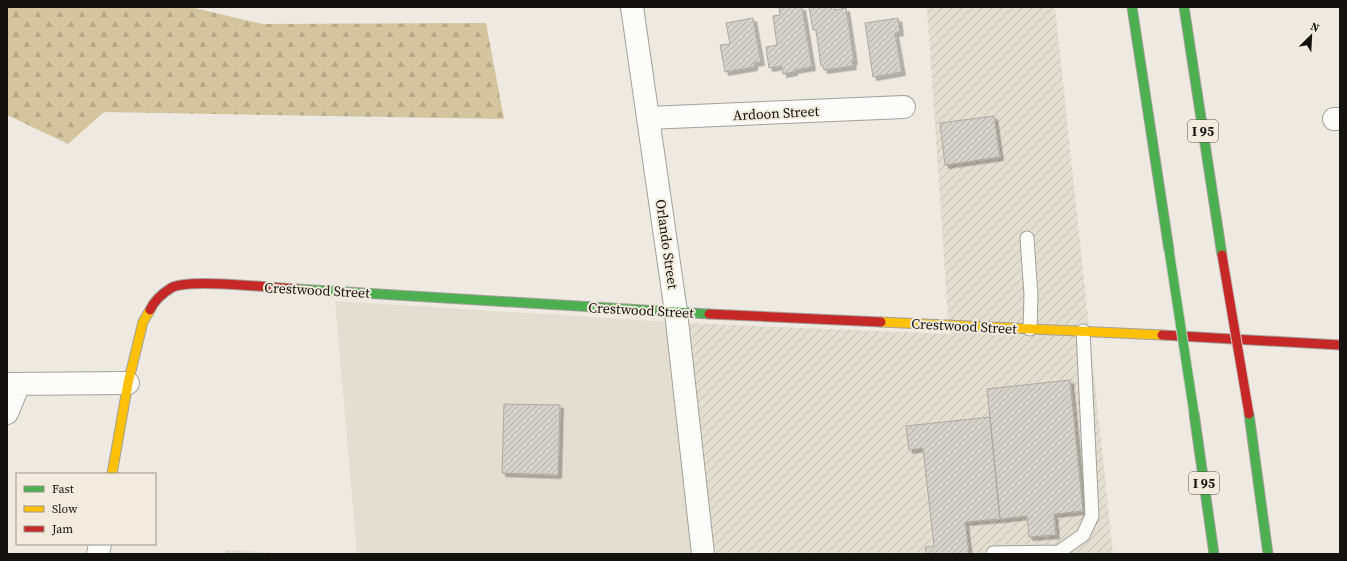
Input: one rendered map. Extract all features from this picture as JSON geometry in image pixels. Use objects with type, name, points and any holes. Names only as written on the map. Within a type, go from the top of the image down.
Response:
[{"type":"main road","name":"I 95","points":[[1132,7],[1214,554]]},
{"type":"main road","name":"I 95","points":[[1184,7],[1248,414],[1268,554]]},
{"type":"main road","name":"Crestwood Street","points":[[112,473],[128,383],[143,322],[154,302],[172,288],[197,283],[676,312],[1083,331],[1340,345]]},
{"type":"street","name":"Orlando Street","points":[[632,7],[676,312],[703,554]]},
{"type":"street","name":"Ardoon Street","points":[[648,118],[904,107]]},
{"type":"street","points":[[7,412],[13,384],[128,383]]},
{"type":"lane","points":[[1028,238],[1031,295],[1030,329]]},
{"type":"lane","points":[[993,553],[1059,552],[1083,535],[1092,516],[1083,331]]},
{"type":"shaded area","points":[[927,7],[1055,7],[1113,554],[710,554],[686,323],[949,334]]},
{"type":"shaded area","points":[[335,301],[686,323],[710,554],[357,554]]},
{"type":"shaded area","points":[[225,550],[292,554],[225,554]]},
{"type":"green space","points":[[7,7],[190,7],[262,24],[486,23],[504,119],[104,112],[68,144],[7,115]]},
{"type":"building","points":[[779,7],[802,7],[812,67],[794,70],[794,72],[783,74],[782,66],[769,68],[766,47],[777,45],[773,16],[780,15]]},
{"type":"building","points":[[809,7],[835,7],[835,10],[846,8],[854,61],[852,61],[853,66],[824,70],[823,66],[821,66],[816,30],[813,30]]},
{"type":"building","points":[[753,18],[761,62],[754,63],[754,67],[725,72],[720,45],[730,44],[726,23]]},
{"type":"building","points":[[898,18],[900,32],[895,33],[902,72],[873,77],[865,23]]},
{"type":"building","points":[[994,116],[1000,157],[945,165],[940,123]]},
{"type":"building","points":[[1070,380],[1083,511],[1054,514],[1056,535],[1029,537],[1027,516],[1000,519],[987,389]]},
{"type":"building","points":[[504,404],[560,405],[558,475],[502,473]]},
{"type":"building","points":[[990,417],[1000,519],[965,522],[969,554],[926,554],[925,547],[934,546],[923,448],[909,450],[906,426]]},
{"type":"traffic: fast","points":[[1132,7],[1169,250]]},
{"type":"traffic: fast","points":[[1184,7],[1222,255]]},
{"type":"traffic: fast","points":[[1169,250],[1194,413]]},
{"type":"traffic: fast","points":[[297,289],[709,314]]},
{"type":"traffic: fast","points":[[1194,413],[1214,554]]},
{"type":"traffic: fast","points":[[1249,414],[1268,554]]},
{"type":"traffic: slow","points":[[112,473],[128,383],[143,322],[150,310]]},
{"type":"traffic: slow","points":[[881,322],[1162,335]]},
{"type":"traffic: jam","points":[[1222,255],[1249,414]]},
{"type":"traffic: jam","points":[[150,310],[156,300],[165,292],[180,285],[212,284],[297,289]]},
{"type":"traffic: jam","points":[[709,314],[881,322]]},
{"type":"traffic: jam","points":[[1162,335],[1340,345]]}]
